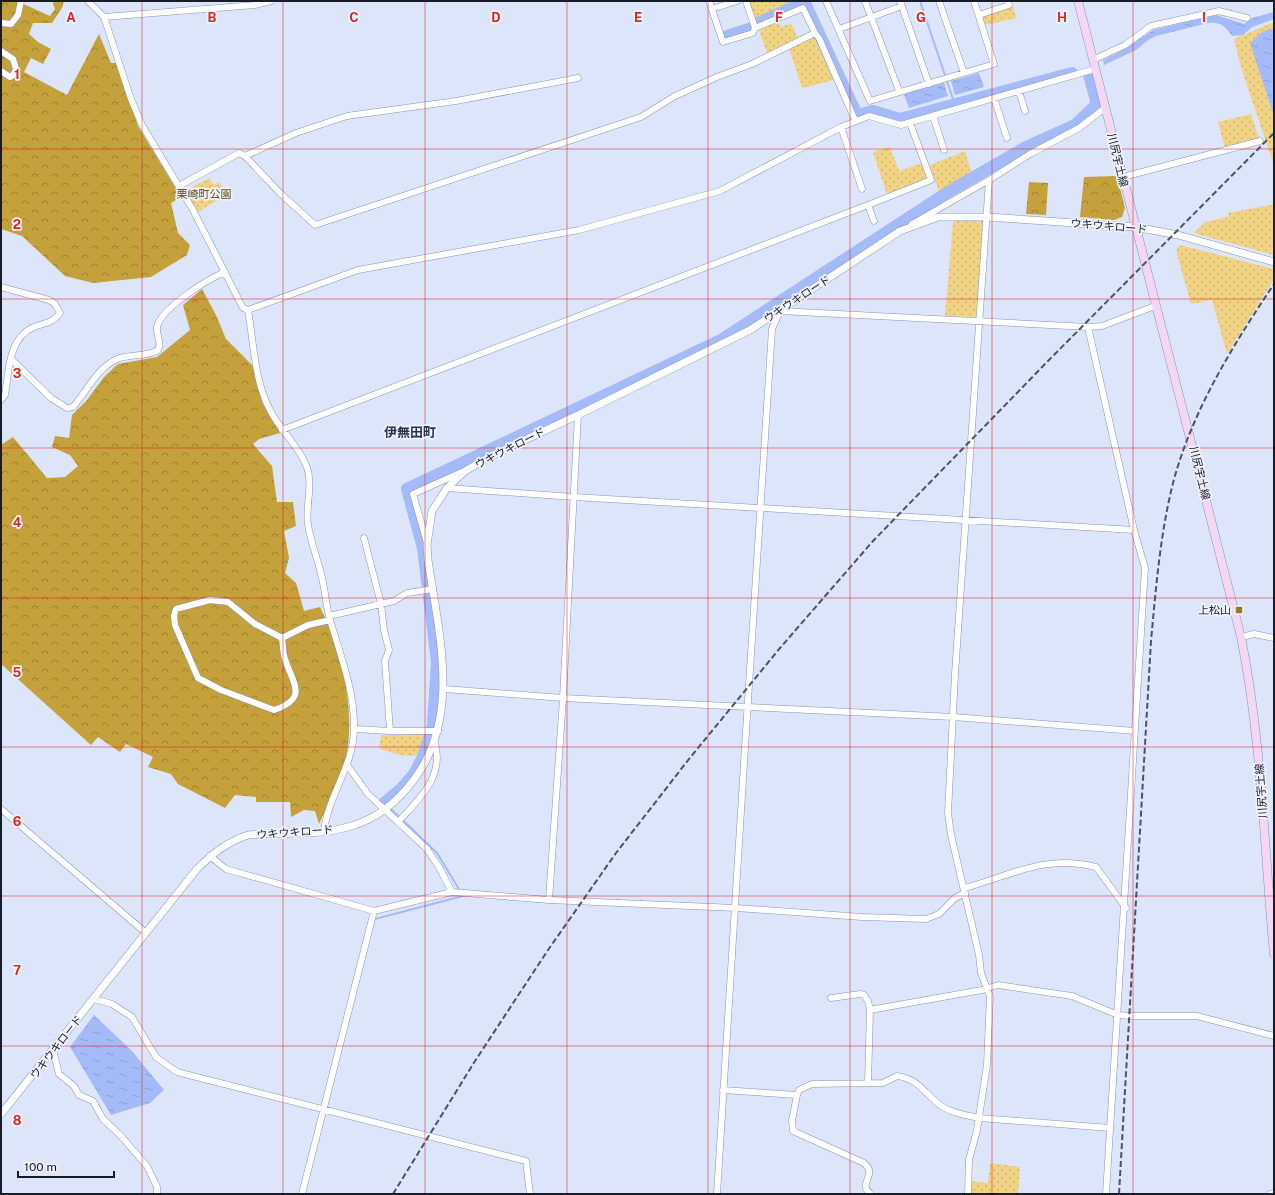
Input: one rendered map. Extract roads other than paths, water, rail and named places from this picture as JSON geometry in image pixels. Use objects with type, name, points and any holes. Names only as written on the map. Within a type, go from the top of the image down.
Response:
[{"type":"main road","name":"川尻宇土線","points":[[1078,1],[1248,668],[1257,741],[1274,954]]},
{"type":"street","points":[[1,23],[11,24],[18,15],[21,1]]},
{"type":"street","points":[[88,1],[104,17],[131,99],[142,125],[179,186],[243,308],[248,310],[358,270],[579,230],[707,195],[743,180],[855,120],[869,116],[901,125],[1095,69]]},
{"type":"street","points":[[104,17],[255,5],[271,1]]},
{"type":"street","points":[[709,1],[722,42],[754,33],[755,28],[746,1]]},
{"type":"street","points":[[712,8],[737,1]]},
{"type":"street","points":[[826,1],[870,101],[899,91],[929,84],[994,64],[974,1]]},
{"type":"street","points":[[865,1],[899,91]]},
{"type":"street","points":[[939,1],[964,73]]},
{"type":"street","points":[[979,15],[1009,5],[1008,1]]},
{"type":"street","points":[[839,29],[871,18],[901,4],[929,84]]},
{"type":"street","points":[[755,28],[803,8],[815,34],[819,38],[855,120]]},
{"type":"street","points":[[1093,60],[1125,45],[1151,26],[1220,11],[1247,18]]},
{"type":"street","points":[[179,186],[239,153],[245,156],[280,193],[315,225],[641,117],[675,96],[717,77],[752,64],[815,34]]},
{"type":"street","points":[[1,51],[13,59],[16,69],[14,74],[10,77],[1,71]]},
{"type":"street","points":[[245,156],[296,133],[346,116],[456,101],[578,78]]},
{"type":"street","points":[[1019,91],[1025,110]]},
{"type":"street","points":[[994,98],[1007,138]]},
{"type":"street","points":[[900,231],[989,180],[1030,154],[1079,128],[1105,108]]},
{"type":"street","points":[[933,116],[944,150]]},
{"type":"street","points":[[282,430],[931,180],[910,123]]},
{"type":"street","points":[[841,127],[862,190]]},
{"type":"street","points":[[1123,177],[1260,141]]},
{"type":"street","points":[[968,1194],[969,1160],[980,1118],[987,1065],[990,996],[981,973],[979,955],[951,835],[948,813],[978,320],[989,180]]},
{"type":"street","points":[[868,205],[874,221]]},
{"type":"street","name":"ウキウキロード","points":[[1,1114],[94,1000],[197,869],[210,856],[237,839],[248,835],[324,832],[367,821],[398,799],[415,780],[435,744],[444,689],[427,545],[432,511],[447,488],[465,471],[491,456],[750,330],[900,231],[938,217],[987,217],[1135,227],[1178,235],[1241,254],[1274,262]]},
{"type":"street","points":[[11,358],[51,398],[67,408],[73,407],[107,364],[119,358],[137,357],[157,351],[159,342],[157,328],[163,315],[206,280],[225,272]]},
{"type":"street","points":[[1,287],[49,300],[55,304],[60,313],[55,320],[29,329],[19,338],[13,348],[5,394],[1,400]]},
{"type":"street","points":[[717,1194],[772,329],[780,311],[978,320],[1088,327],[1102,326],[1155,306]]},
{"type":"street","points":[[248,310],[261,392],[282,430],[301,454],[307,466],[309,482],[308,524],[322,577],[330,618],[343,659],[354,729],[347,765],[325,816],[324,832]]},
{"type":"street","points":[[1088,327],[1134,530],[1146,568],[1135,731],[1126,908],[1106,1194]]},
{"type":"street","points":[[549,900],[563,698],[578,415]]},
{"type":"street","points":[[427,545],[413,494],[465,471]]},
{"type":"street","points":[[447,488],[574,497],[1134,530]]},
{"type":"street","points":[[364,538],[381,604],[384,630],[389,650],[385,661],[390,732]]},
{"type":"street","points":[[282,638],[330,618],[394,600],[407,593],[432,589]]},
{"type":"street","points":[[210,600],[228,602],[255,624],[282,638],[285,659],[294,678],[296,694],[288,706],[274,710],[221,690],[198,678],[175,625],[174,616],[176,609],[195,603],[210,600]]},
{"type":"street","points":[[1241,637],[1254,634],[1274,638]]},
{"type":"street","points":[[444,689],[563,698],[954,717],[1135,731]]},
{"type":"street","points":[[354,729],[390,732],[438,731]]},
{"type":"street","points":[[400,821],[420,799],[437,768],[438,754],[435,744]]},
{"type":"street","points":[[347,765],[368,794],[384,810],[400,821],[428,849],[452,892]]},
{"type":"street","points":[[1,809],[146,933]]},
{"type":"street","points":[[210,856],[226,869],[374,911],[452,892],[549,900],[736,908],[862,917],[926,919],[939,914],[965,890],[1041,864],[1055,862],[1083,864],[1096,867],[1126,908]]},
{"type":"street","points":[[302,1194],[374,911]]},
{"type":"street","points":[[870,1010],[982,990],[998,985],[1072,996],[1118,1015],[1197,1016],[1274,1036]]},
{"type":"street","points":[[831,998],[864,995],[868,1001],[870,1010],[868,1083]]},
{"type":"street","points":[[94,1000],[112,1004],[132,1017],[156,1057],[177,1072],[526,1161],[530,1194]]},
{"type":"street","points":[[53,1050],[59,1074],[74,1086],[79,1095],[93,1101],[103,1119],[134,1150],[147,1166],[157,1187],[157,1194]]},
{"type":"street","points":[[872,1194],[866,1190],[865,1187],[870,1173],[869,1167],[864,1163],[793,1131],[792,1121],[799,1090],[812,1084],[883,1083],[897,1076],[906,1077],[914,1081],[941,1106],[961,1114],[980,1118],[1110,1128]]},
{"type":"street","points":[[723,1090],[797,1095]]},
{"type":"street","points":[[1270,1194],[1274,1192]]},
{"type":"water","points":[[1274,12],[1274,19],[1252,27],[1243,35],[1232,36],[1222,25],[1208,23],[1156,36],[1148,40],[1136,50],[1104,65],[1103,60],[1125,49],[1153,30],[1216,15],[1244,24],[1252,18]]},
{"type":"water","points":[[1269,29],[1274,30],[1274,116],[1250,43],[1262,32]]},
{"type":"water","points":[[979,73],[984,87],[955,95],[951,81]]},
{"type":"water","points":[[944,83],[948,96],[909,108],[904,94]]},
{"type":"water","points":[[94,1015],[131,1050],[164,1090],[150,1103],[111,1115],[70,1047]]},
{"type":"waterway","points":[[804,1],[857,115],[873,111],[900,119],[1072,73]]},
{"type":"waterway","points":[[920,1],[955,105]]},
{"type":"waterway","points":[[758,23],[805,2]]},
{"type":"waterway","points":[[727,36],[752,28]]},
{"type":"waterway","points":[[384,803],[402,788],[414,774],[423,757],[433,725],[437,662],[423,548],[407,489],[721,340],[948,192],[1026,147],[1075,125],[1097,104],[1089,75]]},
{"type":"waterway","points":[[390,808],[437,853],[460,891]]},
{"type":"waterway","points":[[375,919],[463,896],[462,895]]},
{"type":"railway","points":[[393,1194],[475,1061],[548,950],[616,853],[689,759],[780,648],[873,541],[1048,361],[1274,133]]},
{"type":"railway","points":[[1119,1194],[1151,641],[1159,562],[1165,522],[1173,483],[1181,456],[1202,404],[1229,355],[1274,284]]},
{"type":"place","name":"上松山","points":[[1239,610]]},
{"type":"district","name":"伊無田町","points":[[410,432]]},
{"type":"park label","name":"栗崎町公園","points":[[204,194]]}]
